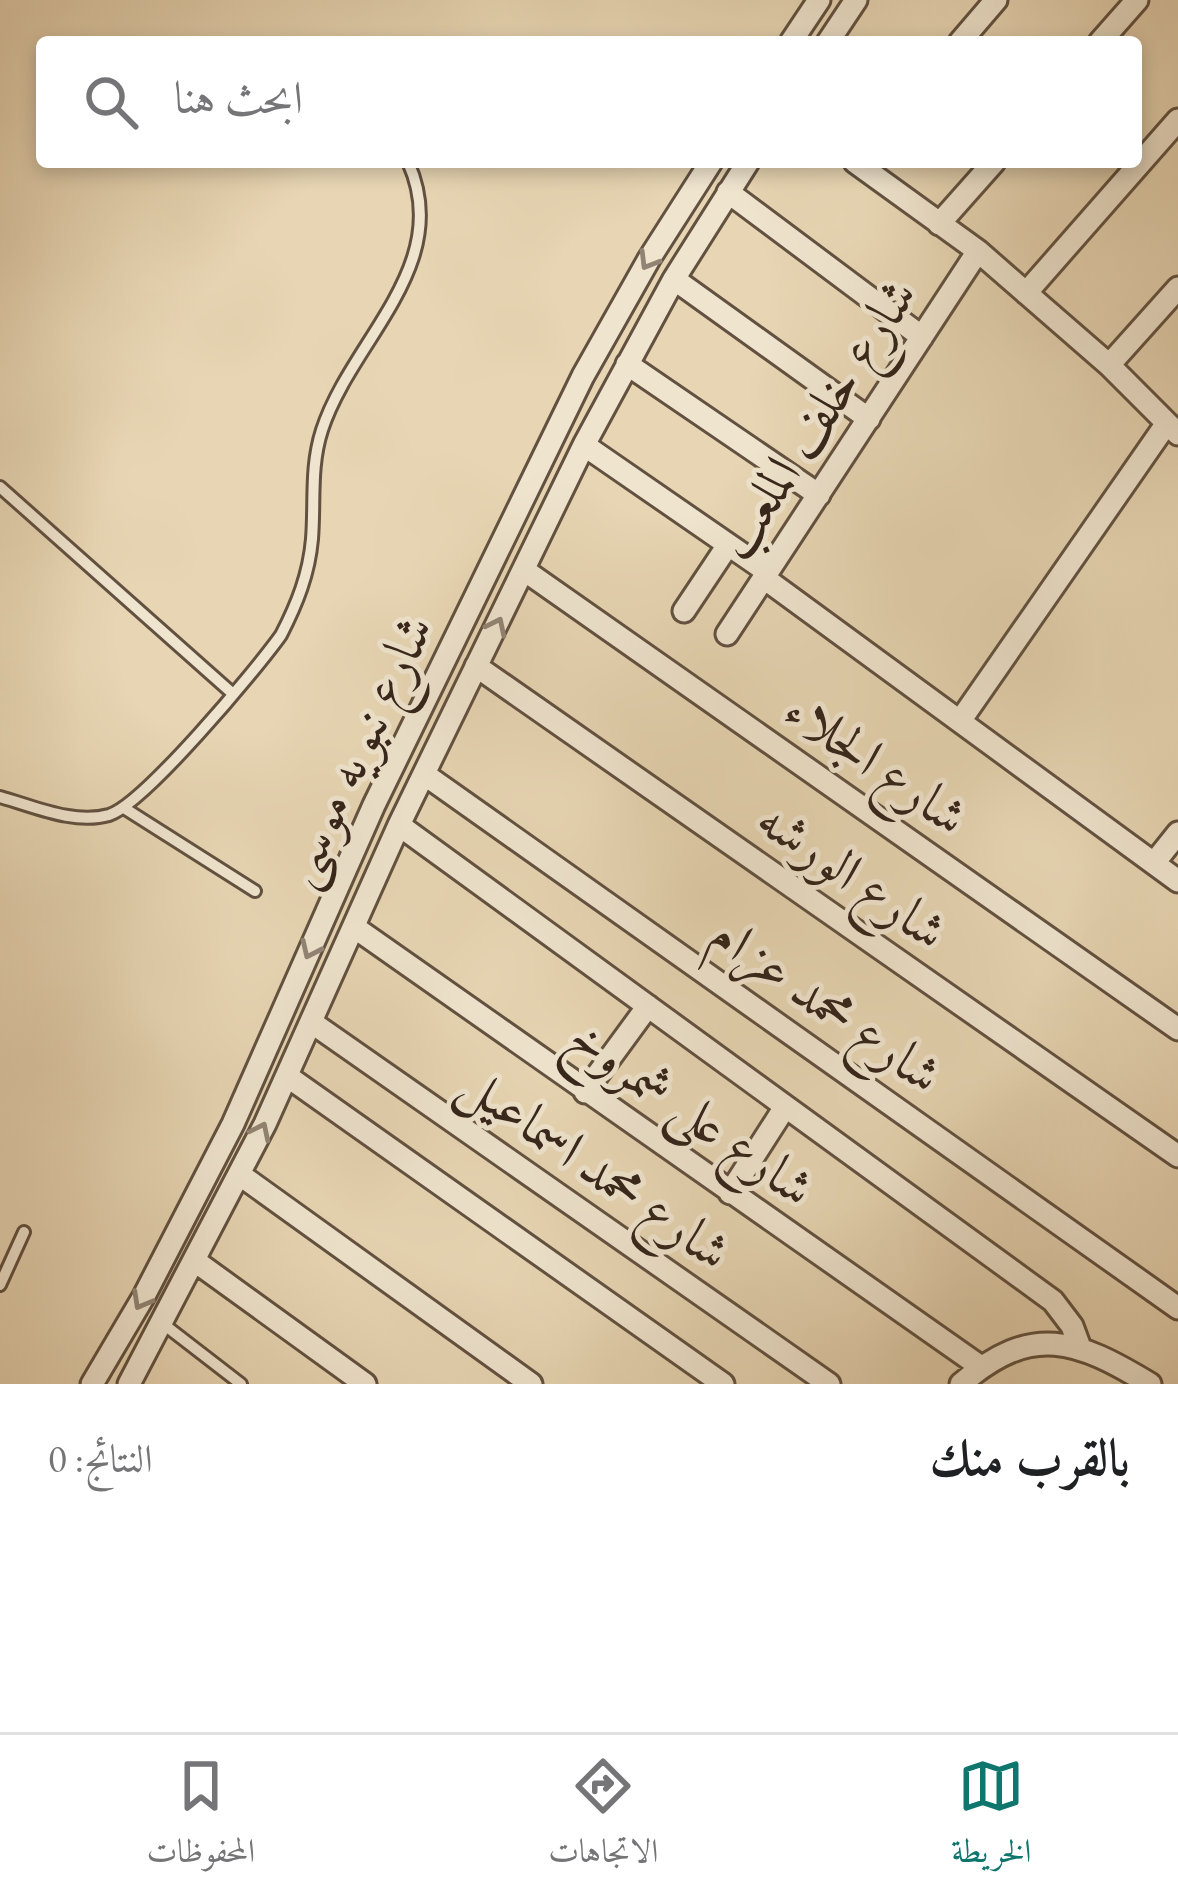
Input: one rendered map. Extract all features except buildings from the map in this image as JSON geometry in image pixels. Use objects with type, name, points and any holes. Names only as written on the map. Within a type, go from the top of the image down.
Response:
[{"type":"street","points":[[832,36],[856,0]]},
{"type":"street","points":[[965,36],[996,0]]},
{"type":"street","points":[[1105,36],[1137,0]]},
{"type":"street","points":[[795,36],[817,1]]},
{"type":"street","points":[[1142,161],[1178,120]]},
{"type":"street","name":"شارع نبويه موسى","points":[[92,1384],[154,1278],[233,1124],[374,805],[554,432],[623,304],[707,168]]},
{"type":"street","name":"شارع نبويه موسى","points":[[129,1384],[239,1174],[424,774],[584,445],[674,279],[744,168]]},
{"type":"street","points":[[864,168],[978,251],[1109,365],[1172,428],[960,721]]},
{"type":"street","points":[[939,224],[989,168]]},
{"type":"street","points":[[1026,293],[1136,168]]},
{"type":"street","points":[[728,192],[922,338]]},
{"type":"street","name":"شارع خلف الملعب","points":[[727,634],[978,251]]},
{"type":"street","points":[[674,279],[869,419]]},
{"type":"street","points":[[1109,365],[1178,288]]},
{"type":"street","points":[[627,364],[819,495]]},
{"type":"street","points":[[584,445],[728,545],[1178,881]]},
{"type":"street","points":[[685,611],[728,545]]},
{"type":"street","name":"شارع الجلاء","points":[[524,570],[1178,1029]]},
{"type":"street","name":"شارع الورشه","points":[[476,666],[1178,1156]]},
{"type":"street","name":"شارع محمد عزام","points":[[424,774],[1178,1308]]},
{"type":"street","points":[[400,825],[1053,1301],[1072,1326],[1078,1345]]},
{"type":"street","points":[[1154,863],[1178,833]]},
{"type":"street","name":"شارع على شمروخ","points":[[354,927],[981,1367]]},
{"type":"street","points":[[585,1092],[648,1006]]},
{"type":"street","name":"شارع محمد اسماعيل","points":[[311,1022],[829,1384]]},
{"type":"street","points":[[286,1076],[723,1384]]},
{"type":"street","points":[[730,1193],[785,1107]]},
{"type":"street","points":[[239,1174],[531,1384]]},
{"type":"street","points":[[195,1261],[365,1384]]},
{"type":"street","points":[[961,1384],[981,1367],[1037,1342],[1078,1345],[1150,1384]]},
{"type":"lane","points":[[0,797],[75,817],[124,808],[265,658],[294,609],[309,560],[311,487],[320,434],[341,386],[412,264],[421,216],[410,168]]},
{"type":"lane","points":[[0,487],[232,694]]},
{"type":"lane","points":[[124,808],[256,891]]},
{"type":"lane","points":[[0,1285],[25,1232]]},
{"type":"lane","points":[[162,1323],[241,1384]]}]
